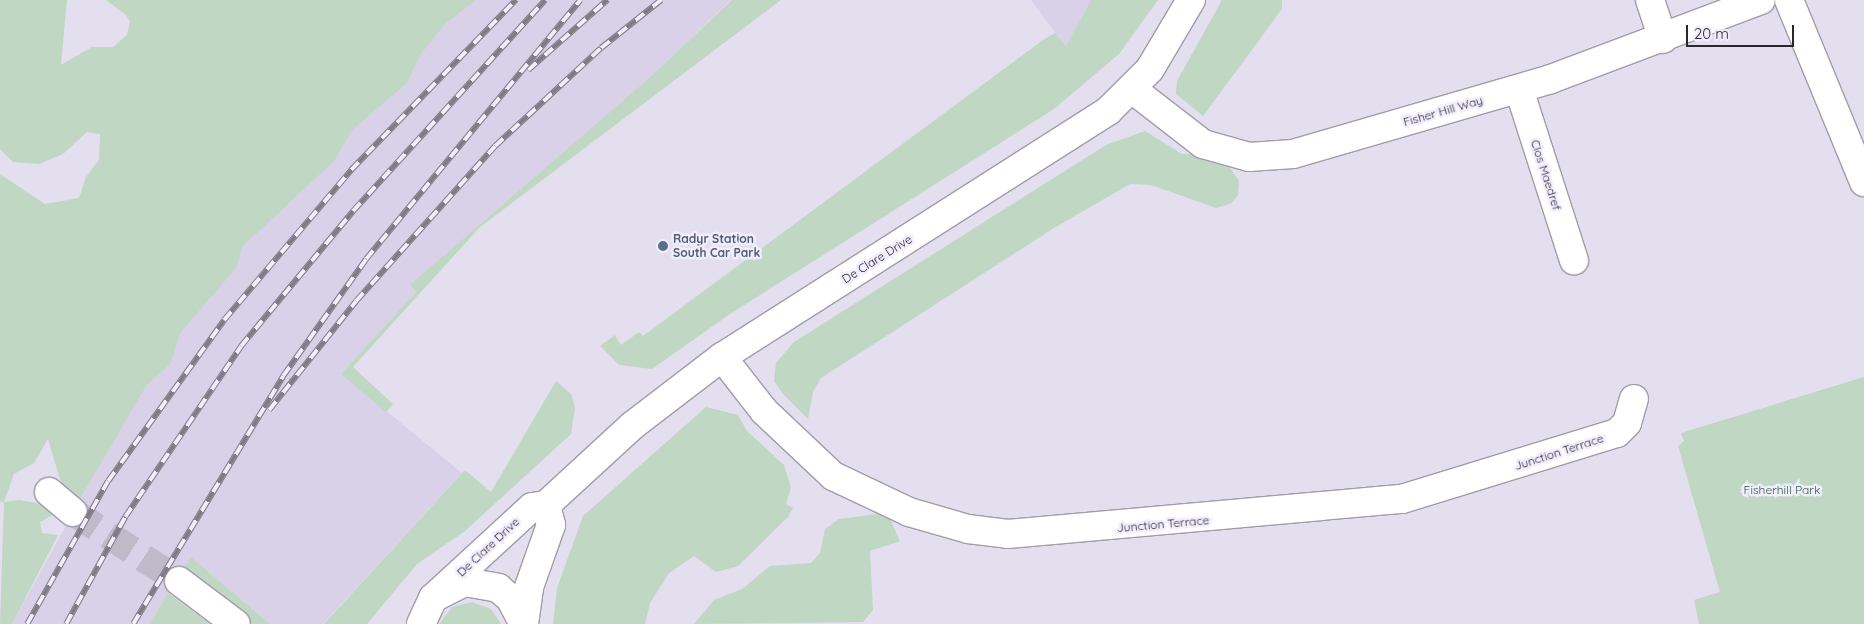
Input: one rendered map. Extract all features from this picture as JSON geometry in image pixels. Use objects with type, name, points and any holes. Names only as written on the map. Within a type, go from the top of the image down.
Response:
[{"type":"street","name":"De Clare Drive","points":[[422,614],[532,506],[546,505],[633,425],[722,356],[1080,130],[1132,89],[1163,52],[1191,0]]},
{"type":"street","points":[[1650,0],[1663,39]]},
{"type":"street","name":"Fisher Hill Way","points":[[1132,89],[1203,144],[1249,157],[1310,150],[1518,89],[1663,39],[1761,0]]},
{"type":"street","points":[[1789,0],[1864,182]]},
{"type":"street","name":"Clos Maedref","points":[[1518,89],[1574,260]]},
{"type":"street","name":"Junction Terrace","points":[[722,356],[764,411],[833,476],[909,512],[968,529],[1008,534],[1402,499],[1617,433],[1627,423],[1634,400]]},
{"type":"street","points":[[49,492],[73,512]]},
{"type":"street","points":[[524,624],[529,587],[551,524],[546,505]]},
{"type":"street","points":[[179,581],[236,624]]},
{"type":"street","points":[[422,614],[448,587],[482,582],[510,598],[524,624]]},
{"type":"shaded area","points":[[465,0],[731,0],[648,79],[410,286],[416,292],[341,374],[462,473],[323,624],[270,624],[191,557],[150,624],[12,624],[143,385],[246,235]]},
{"type":"shaded area","points":[[1031,0],[1091,0],[1066,47]]},
{"type":"green space","points":[[0,0],[67,0],[61,65],[92,47],[113,47],[127,35],[130,22],[126,15],[106,0],[476,0],[445,24],[420,55],[407,83],[352,130],[335,160],[243,246],[236,268],[180,333],[171,363],[146,386],[77,504],[65,496],[48,439],[34,463],[14,474],[4,502],[19,500],[52,506],[53,515],[40,522],[42,533],[58,535],[12,624],[0,624],[4,503],[0,501],[0,174],[45,204],[79,198],[86,177],[99,160],[100,134],[87,132],[63,154],[39,164],[13,162],[0,149]]},
{"type":"green space","points":[[732,0],[781,0],[480,227],[353,367],[393,404],[386,412],[341,374],[416,292],[410,285],[648,79]]},
{"type":"green space","points":[[1091,0],[1158,0],[1119,54],[1054,109],[730,314],[652,369],[619,365],[600,346],[615,335],[621,345],[639,332],[643,336],[1043,40],[1055,33],[1066,46]]},
{"type":"green space","points":[[1222,0],[1282,0],[1282,9],[1203,116],[1176,94],[1177,81]]},
{"type":"green space","points":[[1145,131],[1182,154],[1202,154],[1230,168],[1239,181],[1238,195],[1232,203],[1216,208],[1151,185],[1130,184],[1054,228],[821,378],[813,392],[808,419],[783,394],[774,381],[776,363],[794,342],[1106,145]]},
{"type":"green space","name":"Fisherhill Park","points":[[1864,377],[1864,624],[1699,624],[1694,600],[1720,592],[1678,446],[1684,441],[1681,433]]},
{"type":"green space","points":[[556,381],[571,394],[575,408],[571,434],[465,531],[417,564],[367,624],[324,624],[465,470],[491,492]]},
{"type":"green space","points":[[706,407],[738,415],[747,431],[784,465],[791,488],[786,504],[793,508],[788,517],[738,566],[716,572],[694,556],[669,573],[650,603],[645,624],[553,624],[557,588],[583,516]]},
{"type":"green space","points":[[878,514],[890,519],[900,541],[870,551],[873,610],[863,622],[694,624],[714,600],[742,589],[770,566],[811,563],[820,553],[825,529],[839,519]]},
{"type":"green space","points":[[191,557],[270,624],[253,624],[182,571]]},
{"type":"green space","points":[[168,593],[210,624],[150,624]]},
{"type":"green space","points":[[472,602],[491,609],[501,624],[439,624],[452,607]]},
{"type":"tunnel","points":[[73,512],[179,581]]},
{"type":"railway","points":[[27,624],[108,481],[224,320],[351,170],[516,0]]},
{"type":"railway","points":[[66,624],[125,517],[241,346],[353,211],[545,0]]},
{"type":"railway","points":[[133,624],[283,376],[366,259],[580,0]]},
{"type":"railway","points":[[528,70],[607,0]]},
{"type":"railway","points":[[269,410],[356,301],[495,146],[601,48],[661,0]]},
{"type":"place","name":"Radyr Station South Car Park","points":[[663,246]]}]
